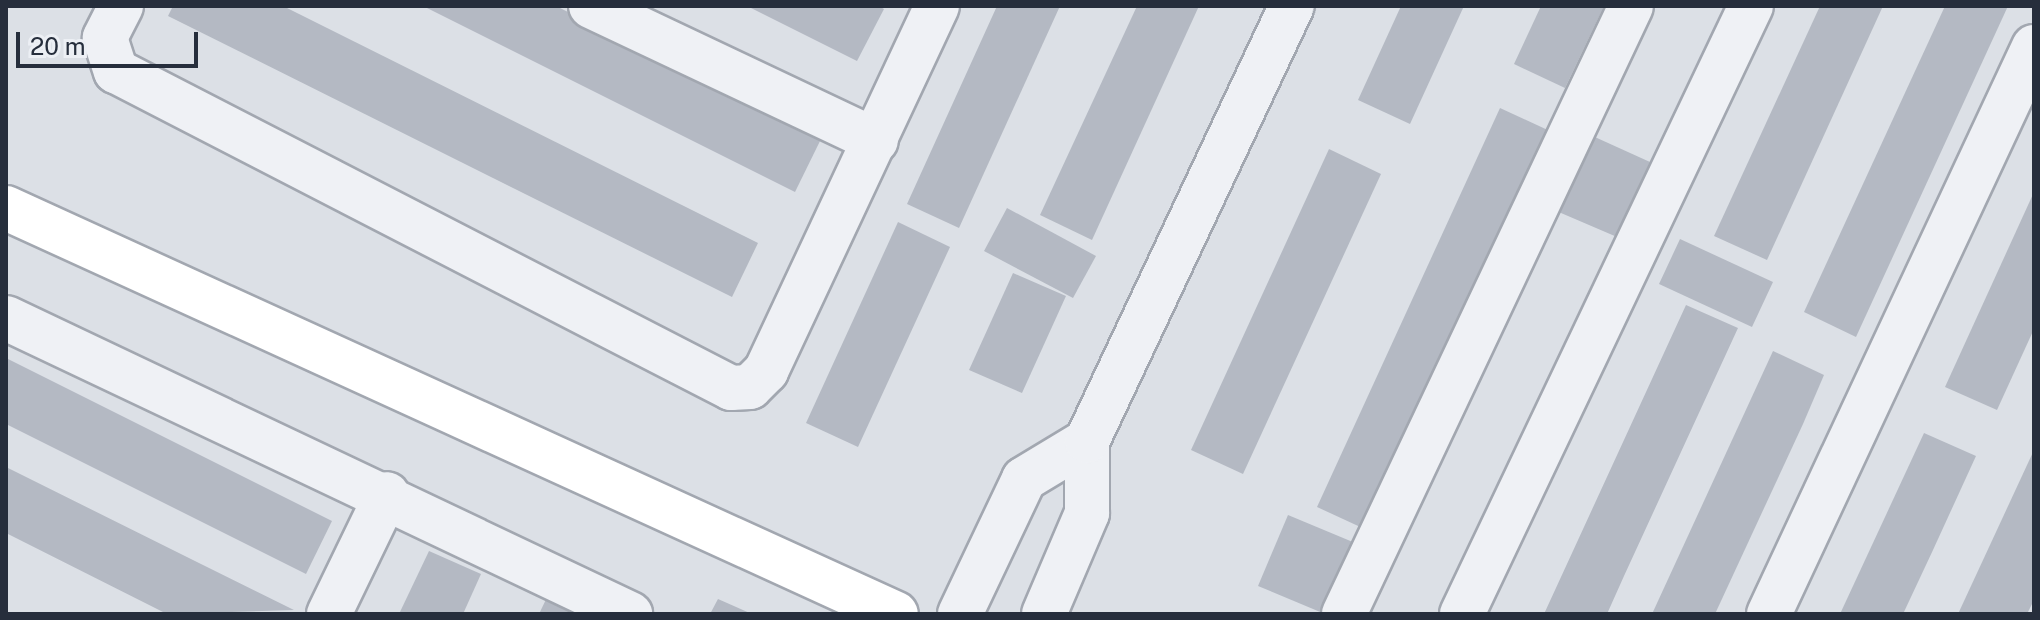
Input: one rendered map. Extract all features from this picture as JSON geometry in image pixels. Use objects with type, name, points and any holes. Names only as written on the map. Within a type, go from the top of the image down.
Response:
[{"type":"street","points":[[121,6],[105,38],[116,71],[731,388],[750,387],[766,371],[937,6]]},
{"type":"street","points":[[591,6],[876,141]]},
{"type":"street","points":[[1044,614],[1087,513],[1087,441],[1292,6]]},
{"type":"street","points":[[1344,614],[1631,6]]},
{"type":"street","points":[[1462,614],[1751,6]]},
{"type":"street","points":[[1769,614],[2034,47]]},
{"type":"street","points":[[6,208],[896,614]]},
{"type":"street","points":[[6,318],[387,494],[630,614]]},
{"type":"street","points":[[964,605],[1008,507],[1024,479],[1087,441]]},
{"type":"street","points":[[329,614],[387,494]]},
{"type":"building","points":[[173,6],[283,6],[758,243],[732,297],[168,16]]},
{"type":"building","points":[[423,6],[556,6],[821,139],[795,192]]},
{"type":"building","points":[[747,6],[879,6],[884,9],[857,61]]},
{"type":"building","points":[[997,6],[1060,6],[959,228],[907,204]]},
{"type":"building","points":[[1137,6],[1199,6],[1092,240],[1040,215]]},
{"type":"building","points":[[1401,6],[1464,6],[1410,124],[1358,100]]},
{"type":"building","points":[[1541,6],[1604,6],[1565,88],[1514,64]]},
{"type":"building","points":[[1820,6],[1883,6],[1767,260],[1714,236]]},
{"type":"building","points":[[1945,6],[2008,6],[1856,337],[1804,312]]},
{"type":"building","points":[[1500,108],[1552,132],[1369,531],[1317,507]]},
{"type":"building","points":[[1586,133],[1650,162],[1617,237],[1554,210]]},
{"type":"building","points":[[1329,149],[1381,174],[1243,474],[1191,450]]},
{"type":"building","points":[[2034,192],[2034,329],[1997,410],[1945,387]]},
{"type":"building","points":[[1007,208],[1096,256],[1073,298],[984,251]]},
{"type":"building","points":[[898,222],[950,247],[858,447],[806,423]]},
{"type":"building","points":[[1680,239],[1773,282],[1752,327],[1659,284]]},
{"type":"building","points":[[1013,273],[1066,296],[1022,393],[969,370]]},
{"type":"building","points":[[1686,305],[1738,328],[1607,614],[1544,614]]},
{"type":"building","points":[[1773,351],[1824,375],[1803,424],[1715,614],[1652,614]]},
{"type":"building","points":[[6,358],[332,521],[306,574],[6,424]]},
{"type":"building","points":[[1924,433],[1976,456],[1933,550],[1903,614],[1840,614]]},
{"type":"building","points":[[2034,450],[2034,600],[2027,614],[1958,614]]},
{"type":"building","points":[[6,467],[294,610],[167,614],[6,533]]},
{"type":"building","points":[[1288,515],[1360,545],[1325,614],[1258,586]]},
{"type":"building","points":[[429,551],[481,574],[463,614],[399,614]]},
{"type":"building","points":[[550,591],[598,614],[539,614]]},
{"type":"building","points":[[718,599],[752,614],[710,614]]}]
